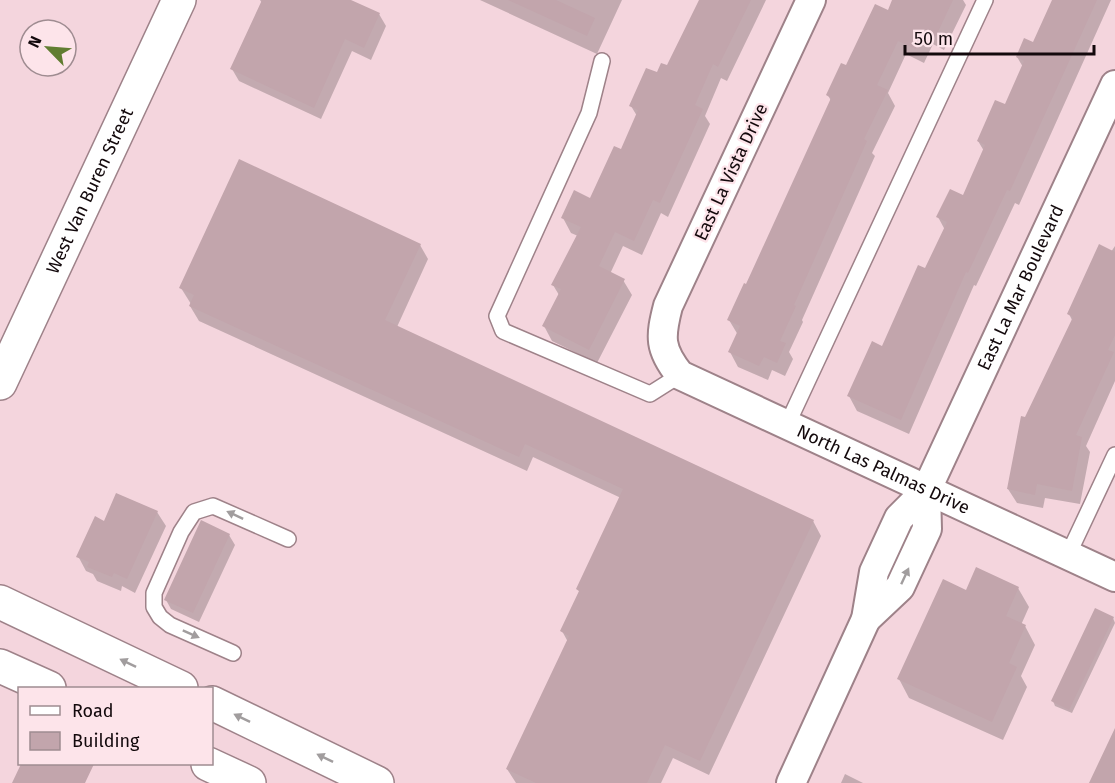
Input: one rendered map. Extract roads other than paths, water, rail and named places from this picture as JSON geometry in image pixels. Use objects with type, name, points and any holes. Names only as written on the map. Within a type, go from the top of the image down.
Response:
[{"type":"main road","name":"West Van Buren Street","points":[[0,383],[179,0]]},
{"type":"main road","points":[[0,602],[179,687]]},
{"type":"main road","points":[[0,666],[47,687]]},
{"type":"main road","points":[[213,703],[377,783]]},
{"type":"main road","points":[[210,765],[249,783]]},
{"type":"street","name":"East La Vista Drive","points":[[680,375],[663,348],[662,330],[668,306],[811,0]]},
{"type":"street","name":"East La Mar Boulevard","points":[[791,783],[866,619],[874,572],[899,518],[926,491],[1115,85]]},
{"type":"street","name":"North Las Palmas Drive","points":[[680,375],[1115,577]]},
{"type":"lane","points":[[788,425],[985,0]]},
{"type":"lane","points":[[602,61],[589,113],[497,316],[503,331],[650,394],[680,375]]},
{"type":"lane","points":[[1068,555],[1115,455]]},
{"type":"lane","points":[[234,653],[170,625],[160,617],[154,607],[154,593],[182,532],[194,512],[213,506],[288,539]]}]
